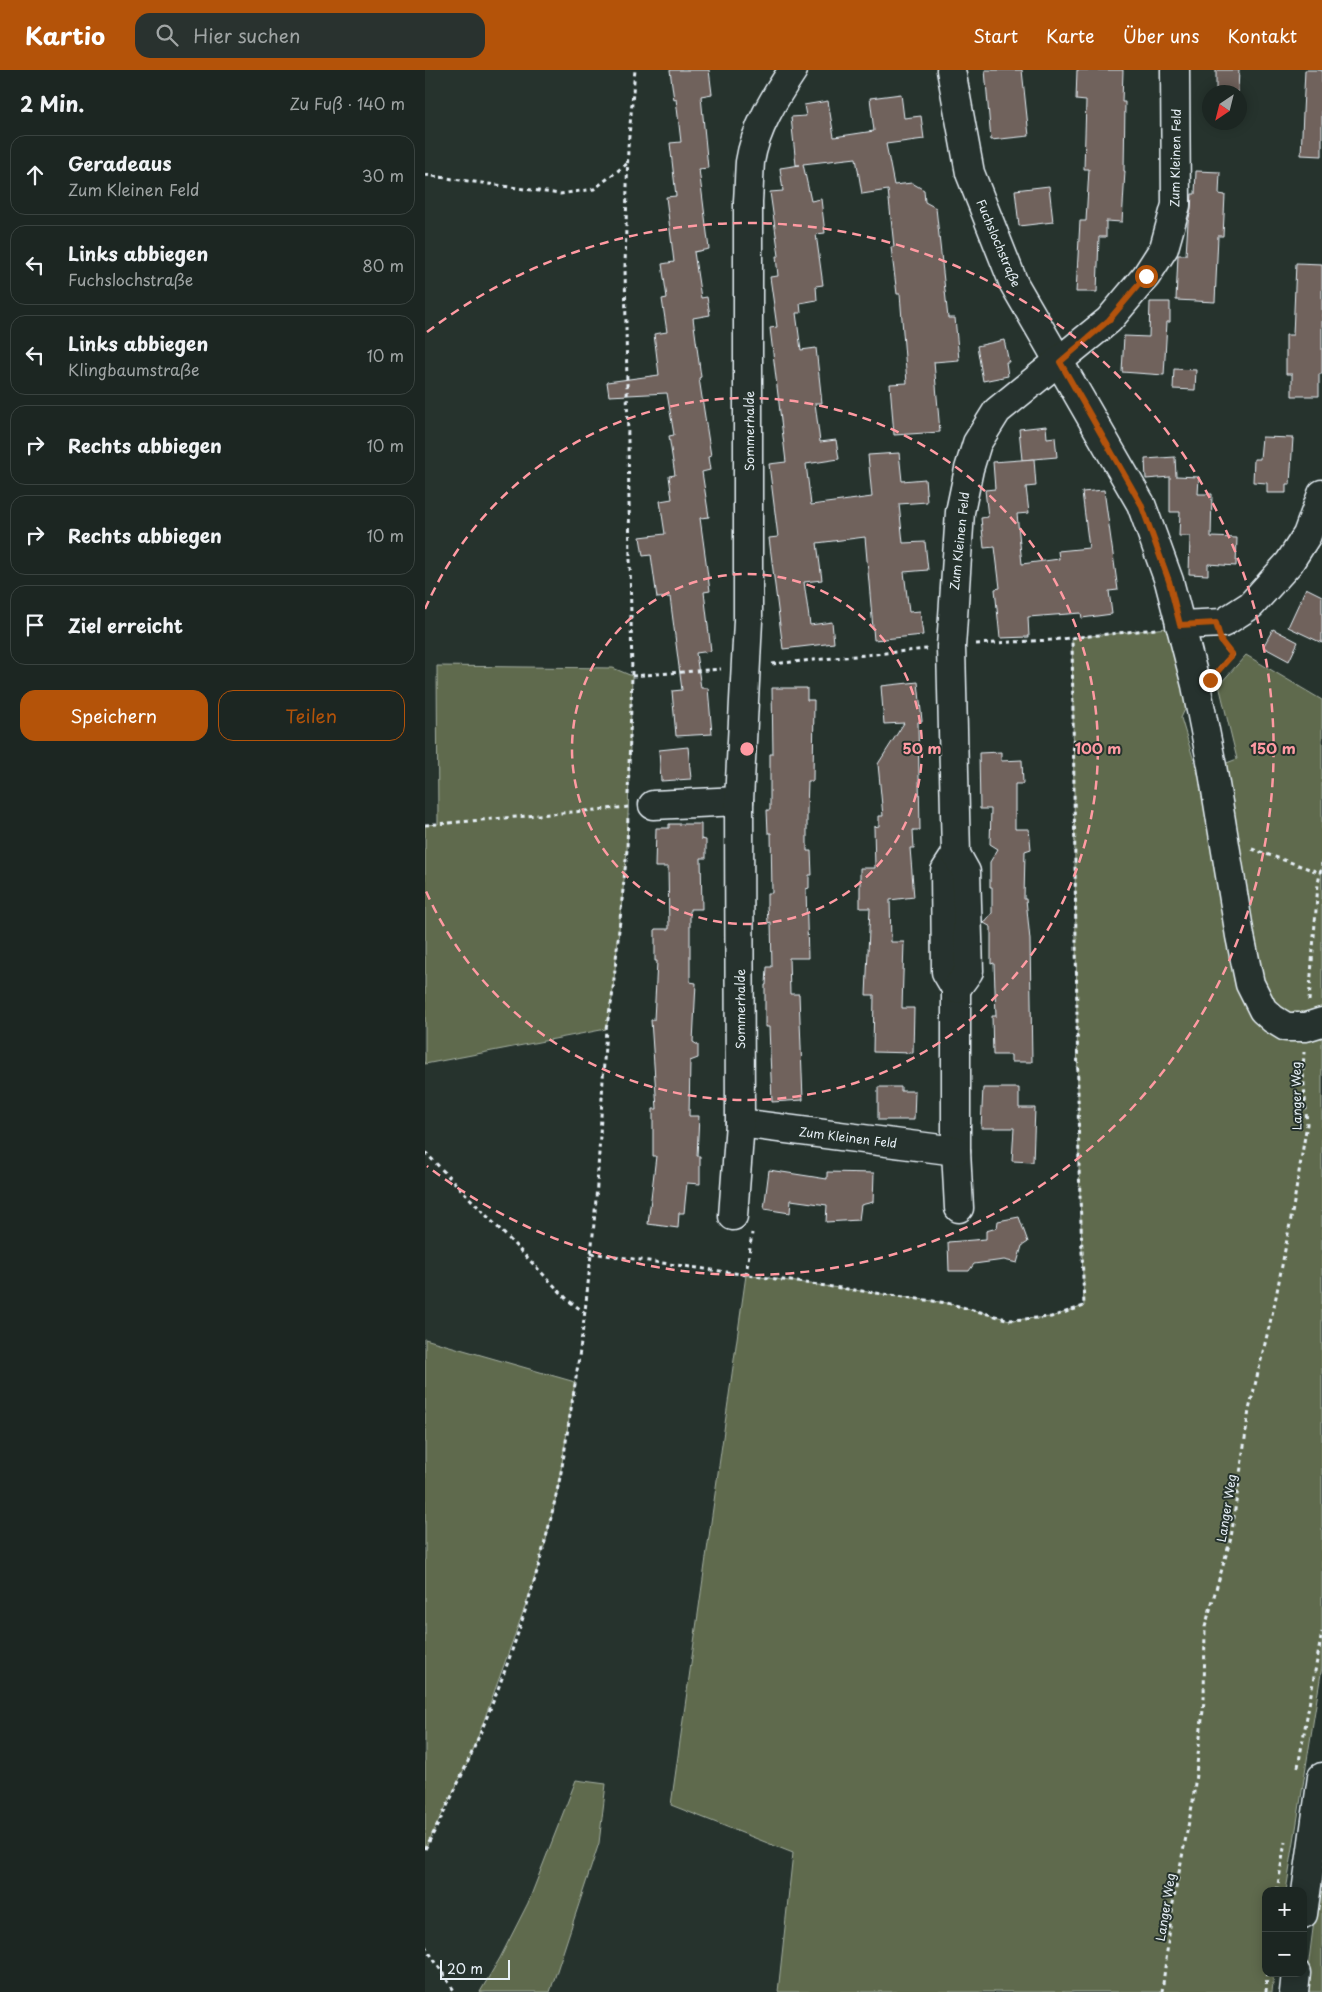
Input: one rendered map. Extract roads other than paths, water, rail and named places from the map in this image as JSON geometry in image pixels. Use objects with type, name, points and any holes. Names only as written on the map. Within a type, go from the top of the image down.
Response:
[{"type":"street","name":"Sommerhalde","points":[[733,1216],[741,1123],[739,802],[746,667],[749,407],[747,252],[751,161],[759,132],[778,94],[793,70]]},
{"type":"street","name":"Fuchslochstraße","points":[[951,70],[970,172],[1015,284],[1141,504],[1169,581],[1196,685],[1250,984],[1263,1010],[1286,1028],[1314,1024]]},
{"type":"street","name":"Zum Kleinen Feld","points":[[959,1208],[956,1151],[956,989],[969,971],[966,872],[956,854],[951,647],[960,512],[969,469],[977,443],[997,411],[1029,384],[1060,362],[1109,320],[1146,276],[1164,248],[1176,205],[1175,70]]},
{"type":"street","points":[[1180,625],[1223,623],[1251,605],[1289,563],[1307,535],[1322,494]]},
{"type":"street","points":[[641,806],[739,802]]},
{"type":"street","name":"Zum Kleinen Feld","points":[[741,1123],[956,1151]]},
{"type":"street","points":[[1304,1887],[1309,1775]]},
{"type":"street","points":[[1294,1992],[1296,1977]]}]
